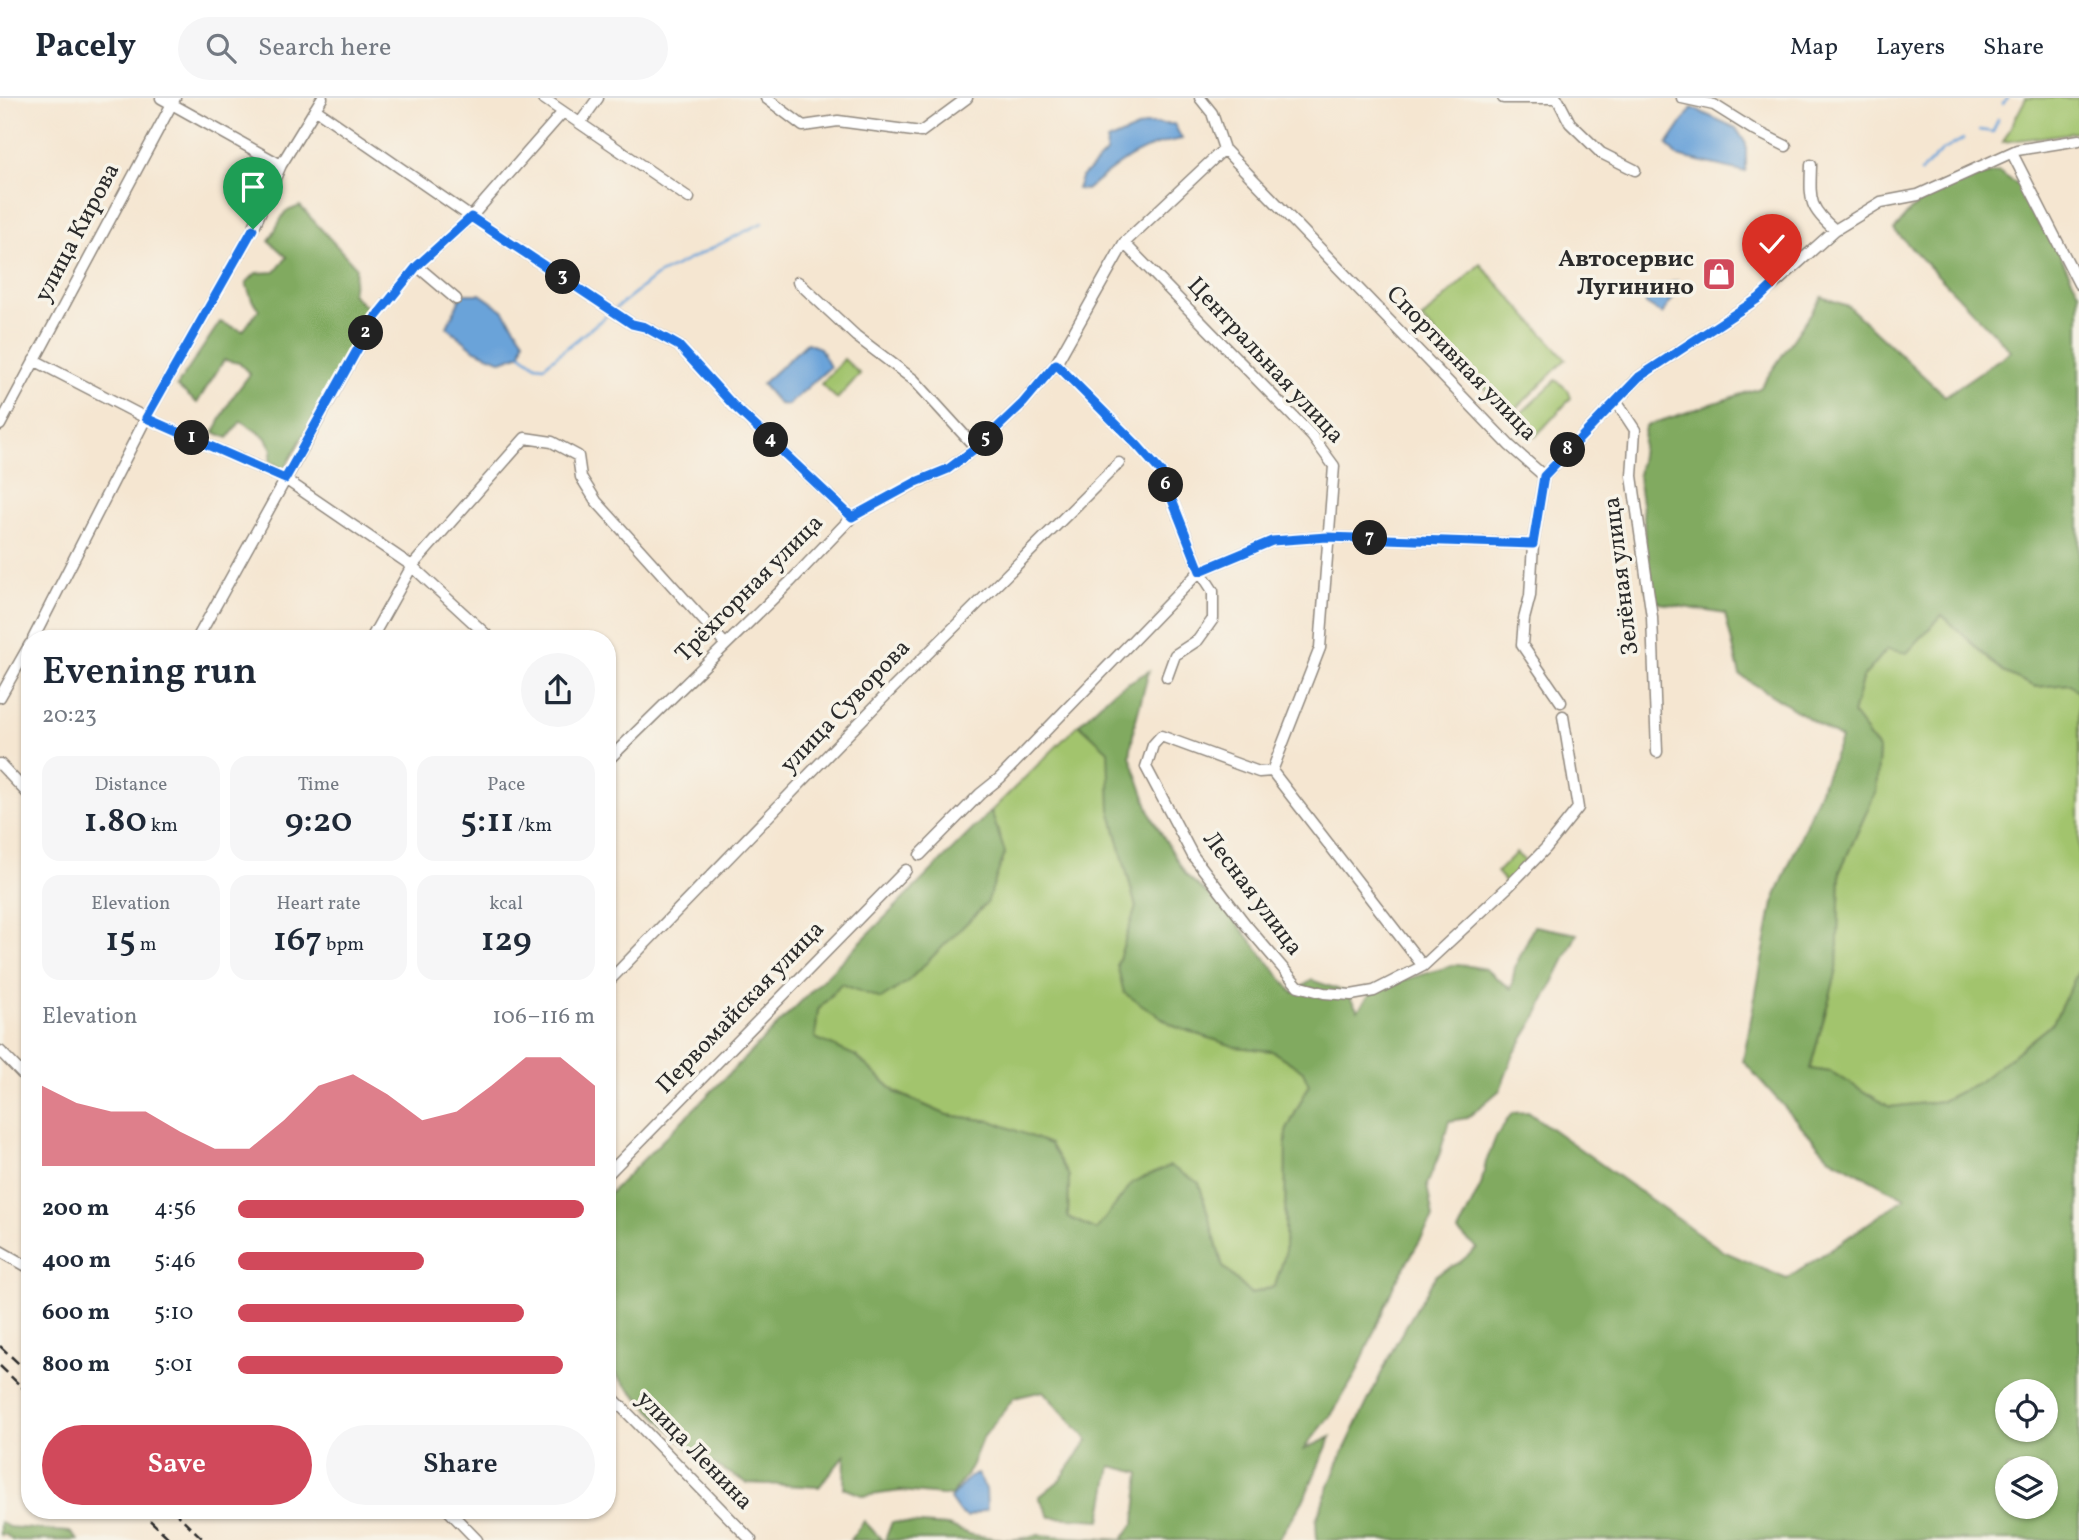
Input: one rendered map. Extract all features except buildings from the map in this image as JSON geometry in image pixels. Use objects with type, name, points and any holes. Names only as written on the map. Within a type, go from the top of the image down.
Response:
[{"type":"street","points":[[160,98],[173,101],[281,165]]},
{"type":"street","points":[[38,630],[146,418],[253,229],[281,165],[322,98]]},
{"type":"street","points":[[543,98],[689,198]]},
{"type":"street","points":[[580,123],[598,98]]},
{"type":"street","points":[[766,98],[803,127],[838,121],[920,132],[967,98]]},
{"type":"street","name":"Спортивная улица","points":[[1200,98],[1212,113],[1224,149],[1501,437],[1544,476],[1533,544],[1530,596],[1521,645],[1561,702]]},
{"type":"street","points":[[1503,98],[1557,98],[1570,123],[1601,153],[1635,170]]},
{"type":"street","points":[[1682,98],[1713,105],[1786,146]]},
{"type":"street","name":"улица Кирова","points":[[0,425],[173,101]]},
{"type":"street","points":[[316,109],[471,217],[632,324],[645,327],[679,346],[734,406],[852,517]]},
{"type":"street","points":[[202,630],[375,318],[417,266],[471,217],[564,112]]},
{"type":"street","points":[[1544,476],[1639,377],[1759,298],[1835,230],[1881,202],[1918,195],[2012,153],[2079,140]]},
{"type":"street","name":"Трёхгорная улица","points":[[616,747],[790,582],[852,517],[916,482],[948,469],[976,448],[1023,403],[1056,364],[1125,243],[1224,149]]},
{"type":"street","points":[[2012,153],[2079,284]]},
{"type":"street","points":[[1811,165],[1810,193],[1817,215],[1835,230]]},
{"type":"street","name":"Центральная улица","points":[[1125,243],[1312,436],[1334,466],[1320,649],[1272,771]]},
{"type":"street","points":[[417,266],[456,299]]},
{"type":"street","points":[[798,282],[856,336],[915,380],[976,448]]},
{"type":"street","points":[[34,360],[146,418],[285,479],[412,566],[481,630]]},
{"type":"street","points":[[1056,364],[1161,472],[1200,571],[1213,591],[1213,619],[1198,640],[1175,655],[1167,677]]},
{"type":"street","name":"Зелёная улица","points":[[1616,401],[1635,429],[1632,476],[1652,617],[1657,752]]},
{"type":"street","points":[[376,630],[412,566],[525,438],[552,442],[578,456],[581,477],[596,501],[725,644]]},
{"type":"street","name":"улица Суворова","points":[[616,974],[887,694],[1119,463]]},
{"type":"street","points":[[920,855],[980,794],[1000,778],[1200,571],[1272,541],[1327,537],[1533,544]]},
{"type":"street","points":[[0,697],[21,660]]},
{"type":"street","points":[[1272,771],[1423,966],[1509,886],[1546,848],[1578,808],[1563,716]]},
{"type":"street","name":"Лесная улица","points":[[1272,771],[1259,772],[1161,736],[1153,744],[1146,767],[1193,856],[1297,986],[1324,993],[1351,995],[1374,991],[1423,966]]},
{"type":"street","points":[[0,764],[21,786]]},
{"type":"street","name":"Первомайская улица","points":[[616,1166],[905,870]]},
{"type":"street","points":[[0,1051],[21,1073]]},
{"type":"street","points":[[0,1251],[21,1263]]},
{"type":"street","name":"улица Ленина","points":[[616,1401],[751,1540]]},
{"type":"street","points":[[457,1519],[477,1540]]},
{"type":"green space","points":[[2026,98],[2079,98],[2079,132],[2003,142]]},
{"type":"green space","points":[[1999,172],[2027,191],[2079,292],[2079,693],[2070,684],[2036,687],[2003,672],[1942,615],[1907,653],[1887,649],[1862,679],[1853,714],[1879,751],[1876,791],[1840,871],[1837,970],[1810,1069],[1831,1072],[1890,1107],[1942,1101],[1979,1082],[2053,1023],[2079,970],[2079,1540],[1317,1540],[1316,1520],[1338,1463],[1397,1341],[1437,1274],[1459,1263],[1477,1248],[1458,1232],[1481,1185],[1496,1137],[1512,1113],[1528,1112],[1723,1251],[1787,1279],[1905,1198],[1829,1157],[1743,1061],[1773,903],[1841,739],[1740,675],[1725,614],[1660,603],[1646,590],[1644,517],[1638,476],[1645,426],[1760,388],[1822,297],[1848,306],[1945,396],[2011,351],[1894,230],[1911,210],[1940,185]]},
{"type":"green space","points":[[300,206],[356,267],[352,294],[372,312],[284,470],[270,461],[272,449],[265,437],[241,421],[228,438],[214,432],[232,398],[250,374],[239,363],[224,360],[197,403],[177,386],[220,322],[243,331],[259,309],[252,300],[246,283],[256,273],[275,272],[287,257],[269,241],[285,212]]},
{"type":"green space","points":[[1480,264],[1566,359],[1510,415],[1422,319]]},
{"type":"green space","points":[[844,359],[860,374],[837,399],[821,384]]},
{"type":"green space","points":[[1556,380],[1568,390],[1571,398],[1536,436],[1528,435],[1517,420],[1518,416]]},
{"type":"green space","points":[[1942,615],[2003,672],[2036,687],[2070,684],[2079,693],[2079,970],[2053,1023],[1979,1082],[1942,1101],[1890,1107],[1831,1072],[1810,1069],[1837,970],[1840,871],[1876,791],[1879,751],[1853,714],[1862,679],[1887,649],[1907,652]]},
{"type":"green space","points":[[1149,671],[1134,727],[1130,756],[1152,817],[1186,875],[1229,913],[1293,993],[1312,980],[1346,992],[1358,1010],[1370,994],[1387,985],[1458,964],[1485,969],[1511,989],[1515,967],[1534,926],[1577,934],[1533,1023],[1514,1054],[1500,1090],[1467,1118],[1449,1121],[1427,1185],[1433,1218],[1394,1285],[1356,1374],[1332,1414],[1303,1450],[1331,1437],[1303,1501],[1278,1540],[1122,1540],[1135,1522],[1140,1473],[1111,1466],[1101,1520],[1050,1517],[1039,1497],[1060,1480],[1088,1440],[1043,1391],[1014,1398],[982,1439],[970,1469],[951,1496],[901,1491],[864,1496],[844,1488],[845,1455],[819,1487],[747,1483],[691,1451],[616,1375],[616,1187],[991,811],[1005,853],[987,903],[907,982],[881,999],[841,984],[818,1010],[815,1038],[856,1056],[896,1093],[947,1115],[992,1121],[1050,1144],[1069,1176],[1068,1217],[1096,1230],[1133,1182],[1170,1166],[1199,1183],[1223,1267],[1251,1294],[1275,1286],[1285,1254],[1286,1132],[1309,1085],[1303,1071],[1272,1051],[1236,1047],[1176,1027],[1124,993],[1117,965],[1136,907],[1110,809],[1108,751],[1079,724],[1114,691]]},
{"type":"green space","points":[[1079,724],[1109,751],[1110,809],[1136,908],[1117,965],[1236,1047],[1272,1051],[1303,1071],[1309,1084],[1286,1132],[1285,1254],[1275,1286],[1251,1294],[1223,1267],[1199,1183],[1111,1211],[1096,1230],[1068,1217],[1069,1176],[992,1121],[947,1115],[896,1092],[856,1056],[815,1038],[818,1010],[841,984],[907,982],[944,943],[1005,853],[991,811]]},
{"type":"green space","points":[[1516,853],[1526,862],[1506,882],[1497,872]]},
{"type":"green space","points":[[864,1521],[882,1540],[850,1540]]},
{"type":"green space","points":[[0,1522],[9,1527],[70,1532],[78,1540],[12,1540],[5,1534],[0,1535]]},
{"type":"green space","points":[[892,1522],[948,1526],[972,1535],[1011,1540],[885,1540]]},
{"type":"green space","points":[[1038,1535],[1122,1540],[1011,1540]]},
{"type":"water","points":[[1692,108],[1736,128],[1746,144],[1746,172],[1677,156],[1667,145]]},
{"type":"water","points":[[1147,124],[1174,124],[1182,139],[1141,151],[1119,164],[1086,190],[1077,189],[1081,178],[1106,153],[1107,141]]},
{"type":"water","points":[[1677,281],[1673,298],[1662,314],[1646,304],[1644,292]]},
{"type":"water","points":[[462,294],[480,294],[503,310],[524,340],[521,354],[502,361],[475,350],[447,327]]},
{"type":"water","points":[[807,343],[820,348],[830,367],[788,405],[779,404],[762,384]]},
{"type":"water","points":[[977,1474],[986,1489],[987,1509],[967,1517],[959,1512],[950,1499],[968,1478]]},
{"type":"waterway","points":[[2003,104],[2007,98]]},
{"type":"waterway","points":[[1980,130],[1993,132],[1998,119]]},
{"type":"waterway","points":[[1921,172],[1942,151],[1963,139]]},
{"type":"waterway","points":[[616,308],[656,276],[762,223]]},
{"type":"waterway","points":[[521,354],[536,365],[544,366],[611,312]]},
{"type":"railway","points":[[0,1346],[21,1366]]},
{"type":"railway","points":[[0,1366],[21,1386]]},
{"type":"railway","points":[[149,1519],[171,1540]]},
{"type":"railway","points":[[182,1519],[204,1540]]},
{"type":"place","name":"Автосервис Лугинино","points":[[1719,274]]},
{"type":"route","points":[[253,229],[146,418],[285,479],[375,318],[417,266],[471,217],[632,324],[655,331],[679,346],[734,406],[852,517],[916,482],[948,469],[976,448],[1023,403],[1056,364],[1161,472],[1200,571],[1272,541],[1327,537],[1533,544],[1544,476],[1639,377],[1759,298],[1772,286]]}]
